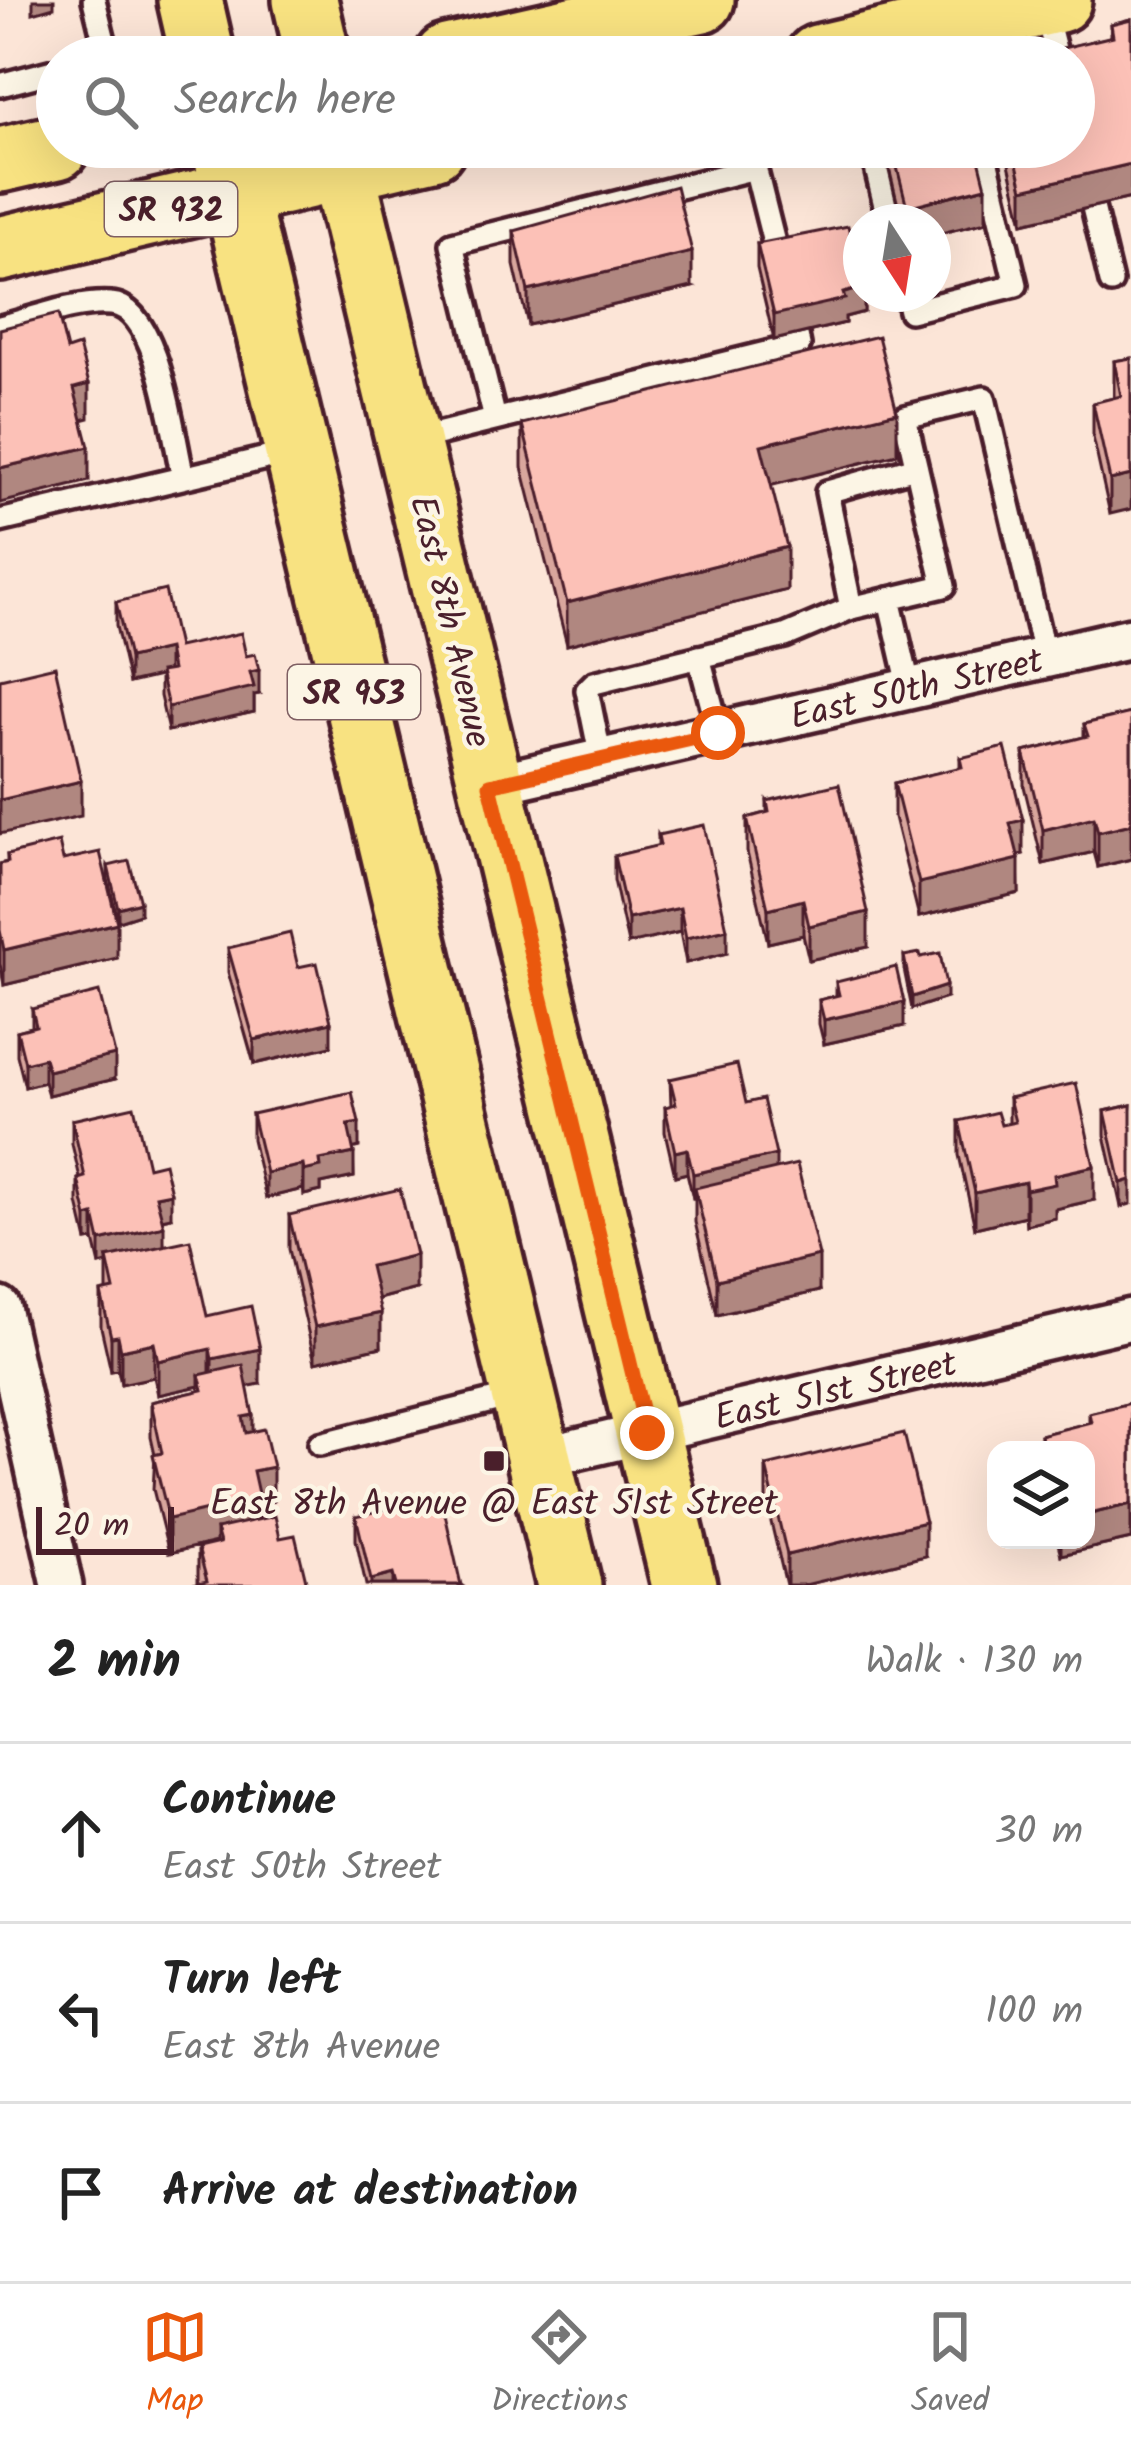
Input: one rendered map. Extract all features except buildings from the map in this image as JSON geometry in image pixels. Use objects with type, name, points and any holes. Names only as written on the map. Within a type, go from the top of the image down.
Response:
[{"type":"main road","points":[[190,0],[198,36]]},
{"type":"main road","points":[[305,0],[313,36]]},
{"type":"main road","points":[[541,36],[702,0]]},
{"type":"main road","points":[[940,36],[1053,20]]},
{"type":"main road","points":[[0,160],[36,152]]},
{"type":"main road","name":"East 8th Avenue","points":[[342,168],[411,440],[684,1585]]},
{"type":"main road","name":"SR 932","points":[[0,250],[229,170]]},
{"type":"main road","name":"SR 953","points":[[229,170],[569,1585]]},
{"type":"street","name":"East 50th Street","points":[[490,785],[1131,638]]},
{"type":"street","points":[[0,1308],[62,1585]]},
{"type":"street","name":"East 51st Street","points":[[538,1458],[1131,1319]]},
{"type":"lane","points":[[94,0],[103,36]]},
{"type":"lane","points":[[0,86],[36,76]]},
{"type":"lane","points":[[495,419],[452,244],[718,168]]},
{"type":"lane","points":[[755,168],[779,263]]},
{"type":"lane","points":[[876,168],[885,204]]},
{"type":"lane","points":[[951,301],[1016,285],[988,168]]},
{"type":"lane","points":[[1093,207],[1111,282]]},
{"type":"lane","points":[[0,326],[111,304],[137,315],[150,339],[183,477]]},
{"type":"lane","points":[[411,440],[799,344],[797,335]]},
{"type":"lane","points":[[601,759],[587,690],[594,683],[785,636],[851,608],[944,586],[905,417],[984,398],[1046,658]]},
{"type":"lane","points":[[0,520],[296,452]]},
{"type":"lane","points":[[851,608],[825,502],[827,492],[837,485],[916,467]]},
{"type":"lane","points":[[889,599],[910,689]]},
{"type":"lane","points":[[699,657],[718,733]]},
{"type":"lane","points":[[320,1444],[523,1394]]},
{"type":"place","name":"East 8th Avenue @ East 51st Street","points":[[494,1461]]},
{"type":"route","points":[[647,1433],[490,785],[718,733]]}]
